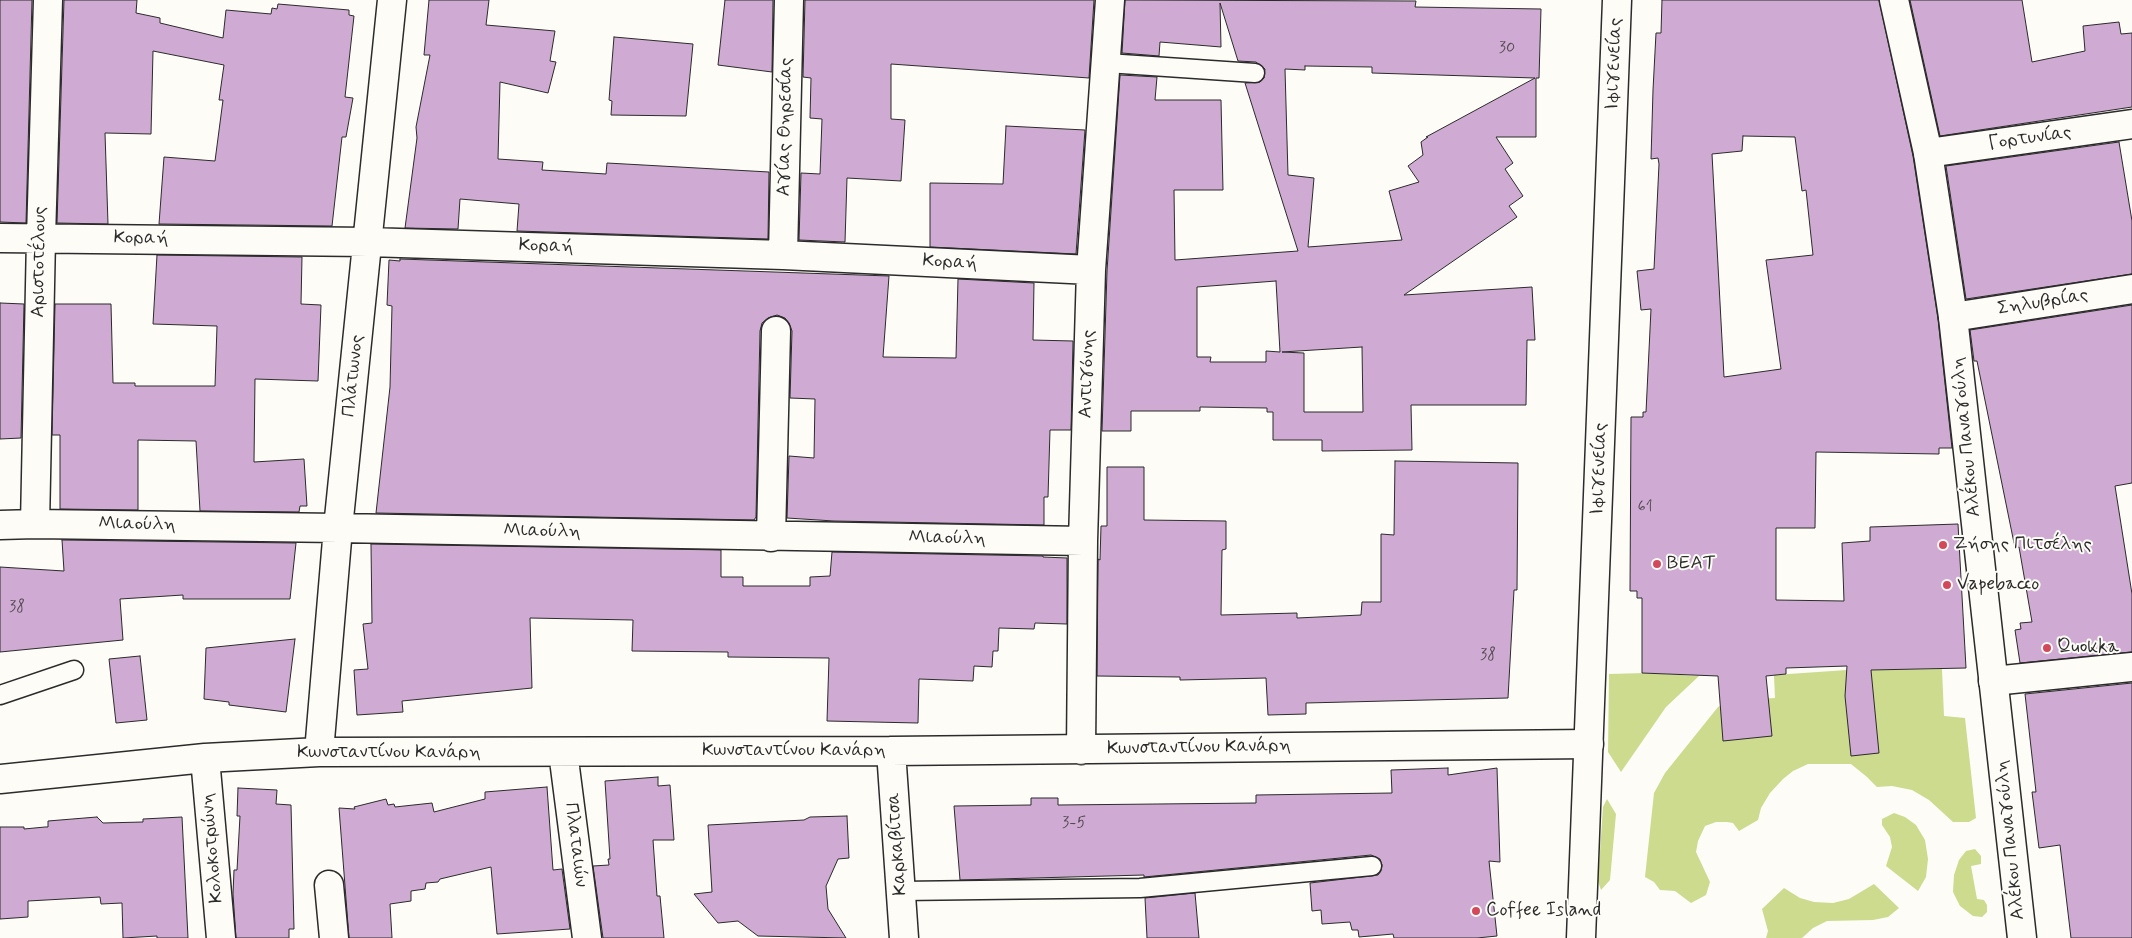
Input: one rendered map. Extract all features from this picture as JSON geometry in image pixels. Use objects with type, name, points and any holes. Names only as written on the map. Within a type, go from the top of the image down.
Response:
[{"type":"street","name":"Αριστοτέλους","points":[[35,524],[40,238],[48,0]]},
{"type":"street","name":"Πλάτωνος","points":[[319,752],[338,528],[392,0]]},
{"type":"street","name":"Αγίας Θηρεσίας","points":[[783,255],[788,0]]},
{"type":"street","name":"Αντιγόνης","points":[[1081,750],[1083,541],[1091,270],[1110,0]]},
{"type":"street","name":"Ιφιγενείας","points":[[1581,938],[1617,0]]},
{"type":"street","name":"Αλέκου Παναγούλη","points":[[1894,0],[1928,153],[1953,317],[2022,938]]},
{"type":"street","name":"Γορτυνίας","points":[[1928,153],[2132,124]]},
{"type":"street","name":"Κοραή","points":[[0,238],[368,242],[783,255],[1091,270]]},
{"type":"street","name":"Σηλυβρίας","points":[[1953,317],[2132,288]]},
{"type":"street","points":[[771,536],[776,331]]},
{"type":"street","name":"Μιαούλη","points":[[0,525],[338,528],[1083,541]]},
{"type":"street","points":[[1994,681],[2132,667]]},
{"type":"street","name":"Κωνσταντίνου Κανάρη","points":[[0,779],[205,758],[319,752],[1081,750],[1589,744]]},
{"type":"street","name":"Καρκαβίτσα","points":[[891,751],[904,938]]},
{"type":"street","name":"Πλαταιών","points":[[563,752],[587,938]]},
{"type":"street","name":"Κολοκοτρώνη","points":[[205,758],[221,938]]},
{"type":"street","points":[[329,885],[334,938]]},
{"type":"lane","points":[[1107,64],[1255,73]]},
{"type":"lane","points":[[0,695],[74,670]]},
{"type":"lane","points":[[901,891],[1140,888],[1372,866]]},
{"type":"green space","points":[[1942,669],[1944,716],[1965,718],[1976,818],[1969,822],[1953,822],[1929,800],[1912,790],[1892,786],[1877,787],[1851,764],[1808,764],[1793,771],[1770,793],[1761,808],[1758,820],[1739,831],[1733,823],[1727,822],[1716,822],[1705,826],[1698,841],[1696,852],[1710,882],[1706,895],[1691,903],[1675,891],[1660,890],[1654,882],[1645,877],[1654,793],[1665,773],[1718,707],[1728,701],[1775,698],[1774,675],[1847,670]]},
{"type":"green space","points":[[1645,673],[1699,676],[1666,707],[1621,772],[1608,752],[1609,674]]},
{"type":"green space","points":[[1607,799],[1616,814],[1610,880],[1601,890],[1598,881],[1603,807]]},
{"type":"green space","points":[[1894,813],[1905,817],[1916,825],[1925,840],[1928,859],[1926,877],[1918,891],[1886,866],[1892,847],[1890,837],[1882,825],[1882,819]]},
{"type":"green space","points":[[1975,849],[1981,856],[1981,864],[1971,866],[1977,899],[1984,900],[1987,905],[1987,912],[1982,917],[1973,916],[1960,906],[1953,892],[1954,875],[1959,860],[1966,851]]},
{"type":"green space","points":[[1874,884],[1899,908],[1888,917],[1873,920],[1827,921],[1813,928],[1802,938],[1766,938],[1768,931],[1762,909],[1784,888],[1800,898],[1814,902],[1833,903],[1849,899]]},
{"type":"building","points":[[0,0],[32,0],[26,223],[0,222]]},
{"type":"building","points":[[64,0],[137,0],[136,13],[160,18],[160,23],[223,38],[226,10],[271,14],[272,8],[277,9],[278,4],[349,10],[349,15],[354,16],[345,97],[353,98],[346,137],[342,137],[332,226],[159,224],[164,157],[215,161],[223,100],[219,100],[224,65],[153,51],[151,134],[105,133],[108,224],[57,223]]},
{"type":"building","points":[[429,0],[489,0],[486,25],[555,31],[550,61],[556,62],[548,93],[500,82],[498,159],[543,162],[542,170],[606,174],[607,163],[769,172],[768,239],[517,231],[519,204],[460,199],[458,229],[405,228],[417,138],[416,127],[430,55],[424,55]]},
{"type":"building","points":[[725,0],[773,0],[772,72],[718,65]]},
{"type":"building","points":[[805,0],[1094,0],[1089,78],[891,64],[891,119],[905,120],[901,181],[847,178],[845,242],[799,240],[801,173],[820,174],[822,119],[810,118],[811,78],[803,77]]},
{"type":"building","points":[[1125,0],[1416,1],[1415,7],[1541,9],[1539,78],[1536,78],[1536,137],[1496,137],[1513,163],[1505,169],[1523,196],[1509,206],[1517,217],[1404,295],[1532,287],[1535,340],[1527,340],[1526,405],[1411,405],[1412,450],[1322,451],[1322,440],[1273,440],[1273,412],[1267,412],[1267,408],[1200,407],[1200,411],[1131,411],[1131,431],[1102,431],[1107,271],[1120,75],[1157,77],[1155,100],[1221,100],[1223,190],[1174,190],[1175,260],[1298,251],[1245,83],[1260,82],[1264,78],[1265,69],[1256,62],[1238,61],[1220,3],[1221,47],[1160,42],[1159,56],[1122,53]],"holes":[[[1305,66],[1372,67],[1372,73],[1535,78],[1426,137],[1428,137],[1421,142],[1423,155],[1408,166],[1419,182],[1389,191],[1402,240],[1308,247],[1314,178],[1288,175],[1285,69],[1305,70]],[[1276,281],[1280,352],[1266,351],[1266,362],[1210,362],[1211,357],[1197,357],[1197,287]],[[1362,347],[1363,412],[1304,412],[1304,353],[1282,352]]]},
{"type":"building","points":[[1662,0],[1879,0],[1913,156],[1938,319],[1952,448],[1939,448],[1939,454],[1816,452],[1815,528],[1776,528],[1776,600],[1844,601],[1842,543],[1870,541],[1870,527],[1958,524],[1966,668],[1871,670],[1879,753],[1851,756],[1845,696],[1847,666],[1786,668],[1786,674],[1766,676],[1772,736],[1723,741],[1718,676],[1642,673],[1642,598],[1637,598],[1637,591],[1630,591],[1631,417],[1643,417],[1643,412],[1646,412],[1651,309],[1641,310],[1637,271],[1654,269],[1659,164],[1658,158],[1651,159],[1653,90],[1656,33],[1661,33]],"holes":[[[1743,136],[1795,137],[1802,191],[1806,190],[1813,255],[1766,260],[1781,369],[1724,377],[1712,154],[1742,151]]]},
{"type":"building","points":[[1910,0],[2022,0],[2032,62],[2085,51],[2083,26],[2119,22],[2121,34],[2132,33],[2132,107],[1940,136]]},
{"type":"building","points":[[614,37],[693,44],[686,116],[611,115],[612,101],[609,100]]},
{"type":"building","points":[[1006,126],[1085,130],[1076,254],[930,247],[930,183],[1003,184]]},
{"type":"building","points":[[2119,142],[2132,221],[2132,274],[1966,299],[1946,166]]},
{"type":"building","points":[[157,255],[302,257],[301,304],[321,305],[318,381],[255,379],[254,462],[304,459],[307,506],[300,506],[299,512],[200,511],[196,441],[138,440],[138,510],[60,509],[60,435],[52,435],[55,304],[111,304],[113,383],[135,383],[135,386],[215,386],[217,326],[153,324]]},
{"type":"building","points":[[400,259],[889,276],[883,357],[956,358],[958,279],[1034,283],[1033,340],[1073,341],[1071,430],[1050,430],[1048,497],[1044,497],[1044,525],[834,521],[787,518],[789,456],[814,458],[815,399],[790,398],[792,331],[785,318],[777,315],[768,318],[762,323],[760,331],[756,517],[754,520],[376,513],[390,387],[392,306],[387,305],[389,260],[400,261]]},
{"type":"building","points":[[0,303],[24,304],[21,438],[0,439]]},
{"type":"building","points":[[2132,305],[2132,483],[2115,486],[2132,594],[2132,652],[2020,663],[2015,630],[2021,629],[2020,623],[2032,622],[2019,547],[2015,548],[1977,361],[1974,361],[1970,330]]},
{"type":"building","points":[[1395,461],[1518,463],[1517,590],[1514,590],[1508,698],[1306,703],[1306,714],[1268,715],[1266,678],[1180,680],[1180,677],[1097,676],[1098,559],[1100,560],[1101,526],[1107,526],[1107,467],[1144,467],[1144,520],[1226,521],[1226,549],[1222,550],[1221,615],[1297,613],[1297,618],[1361,615],[1362,602],[1381,602],[1381,534],[1394,535]]},
{"type":"building","points":[[62,540],[296,543],[290,599],[183,599],[183,595],[120,599],[123,640],[0,652],[0,567],[64,571]]},
{"type":"building","points":[[371,544],[721,550],[721,577],[743,577],[743,586],[810,586],[810,577],[830,576],[832,552],[1067,558],[1067,624],[1035,623],[1034,629],[999,628],[998,651],[993,651],[992,667],[974,666],[973,681],[919,679],[918,723],[827,721],[829,658],[728,657],[728,652],[632,651],[633,620],[530,618],[532,688],[402,701],[403,712],[357,715],[354,670],[368,669],[363,624],[372,623]]},
{"type":"building","points":[[295,639],[286,712],[229,705],[229,702],[204,699],[206,648]]},
{"type":"building","points":[[140,656],[147,720],[116,723],[109,659]]},
{"type":"building","points":[[2132,683],[2132,938],[2071,938],[2060,845],[2039,848],[2032,792],[2036,792],[2025,694]]},
{"type":"building","points":[[1448,768],[1448,775],[1497,768],[1500,862],[1489,861],[1497,936],[1477,938],[1394,938],[1393,934],[1359,937],[1358,930],[1352,930],[1350,922],[1322,924],[1321,910],[1312,911],[1310,883],[1378,875],[1382,865],[1380,859],[1371,855],[1144,877],[1144,875],[960,880],[954,806],[1031,805],[1031,798],[1058,798],[1058,805],[1256,803],[1256,795],[1392,793],[1391,770]]},
{"type":"building","points":[[658,777],[658,786],[670,785],[674,840],[653,840],[657,896],[660,896],[664,938],[603,938],[593,866],[609,865],[608,859],[610,859],[605,781]]},
{"type":"building","points":[[547,787],[553,870],[562,869],[570,929],[497,934],[491,867],[440,879],[438,882],[426,883],[425,889],[411,891],[411,901],[390,904],[392,938],[349,938],[339,808],[355,809],[354,807],[386,799],[388,805],[394,804],[395,807],[432,803],[434,812],[485,799],[485,792]]},
{"type":"building","points":[[238,788],[277,790],[276,804],[291,805],[294,929],[289,929],[289,938],[236,938],[233,894],[234,870],[237,870],[240,816],[237,816]]},
{"type":"building","points":[[847,816],[849,858],[838,859],[826,886],[828,909],[846,938],[758,936],[738,921],[718,923],[694,894],[712,892],[708,825]]},
{"type":"building","points":[[97,817],[103,823],[143,822],[143,819],[182,817],[188,938],[157,938],[157,936],[123,938],[122,903],[101,904],[100,897],[28,901],[28,917],[0,919],[0,827],[24,827],[24,829],[48,827],[48,821]]},
{"type":"building","points":[[1195,893],[1199,938],[1147,938],[1145,898]]},
{"type":"place","name":"Ζήσης Πιτσέλης","points":[[1943,545]]},
{"type":"place","name":"ΒΕΑΤ","points":[[1657,564]]},
{"type":"place","name":"Vapebacco","points":[[1947,585]]},
{"type":"place","name":"Quokka","points":[[2047,648]]},
{"type":"place","name":"Coffee Island","points":[[1476,911]]}]
